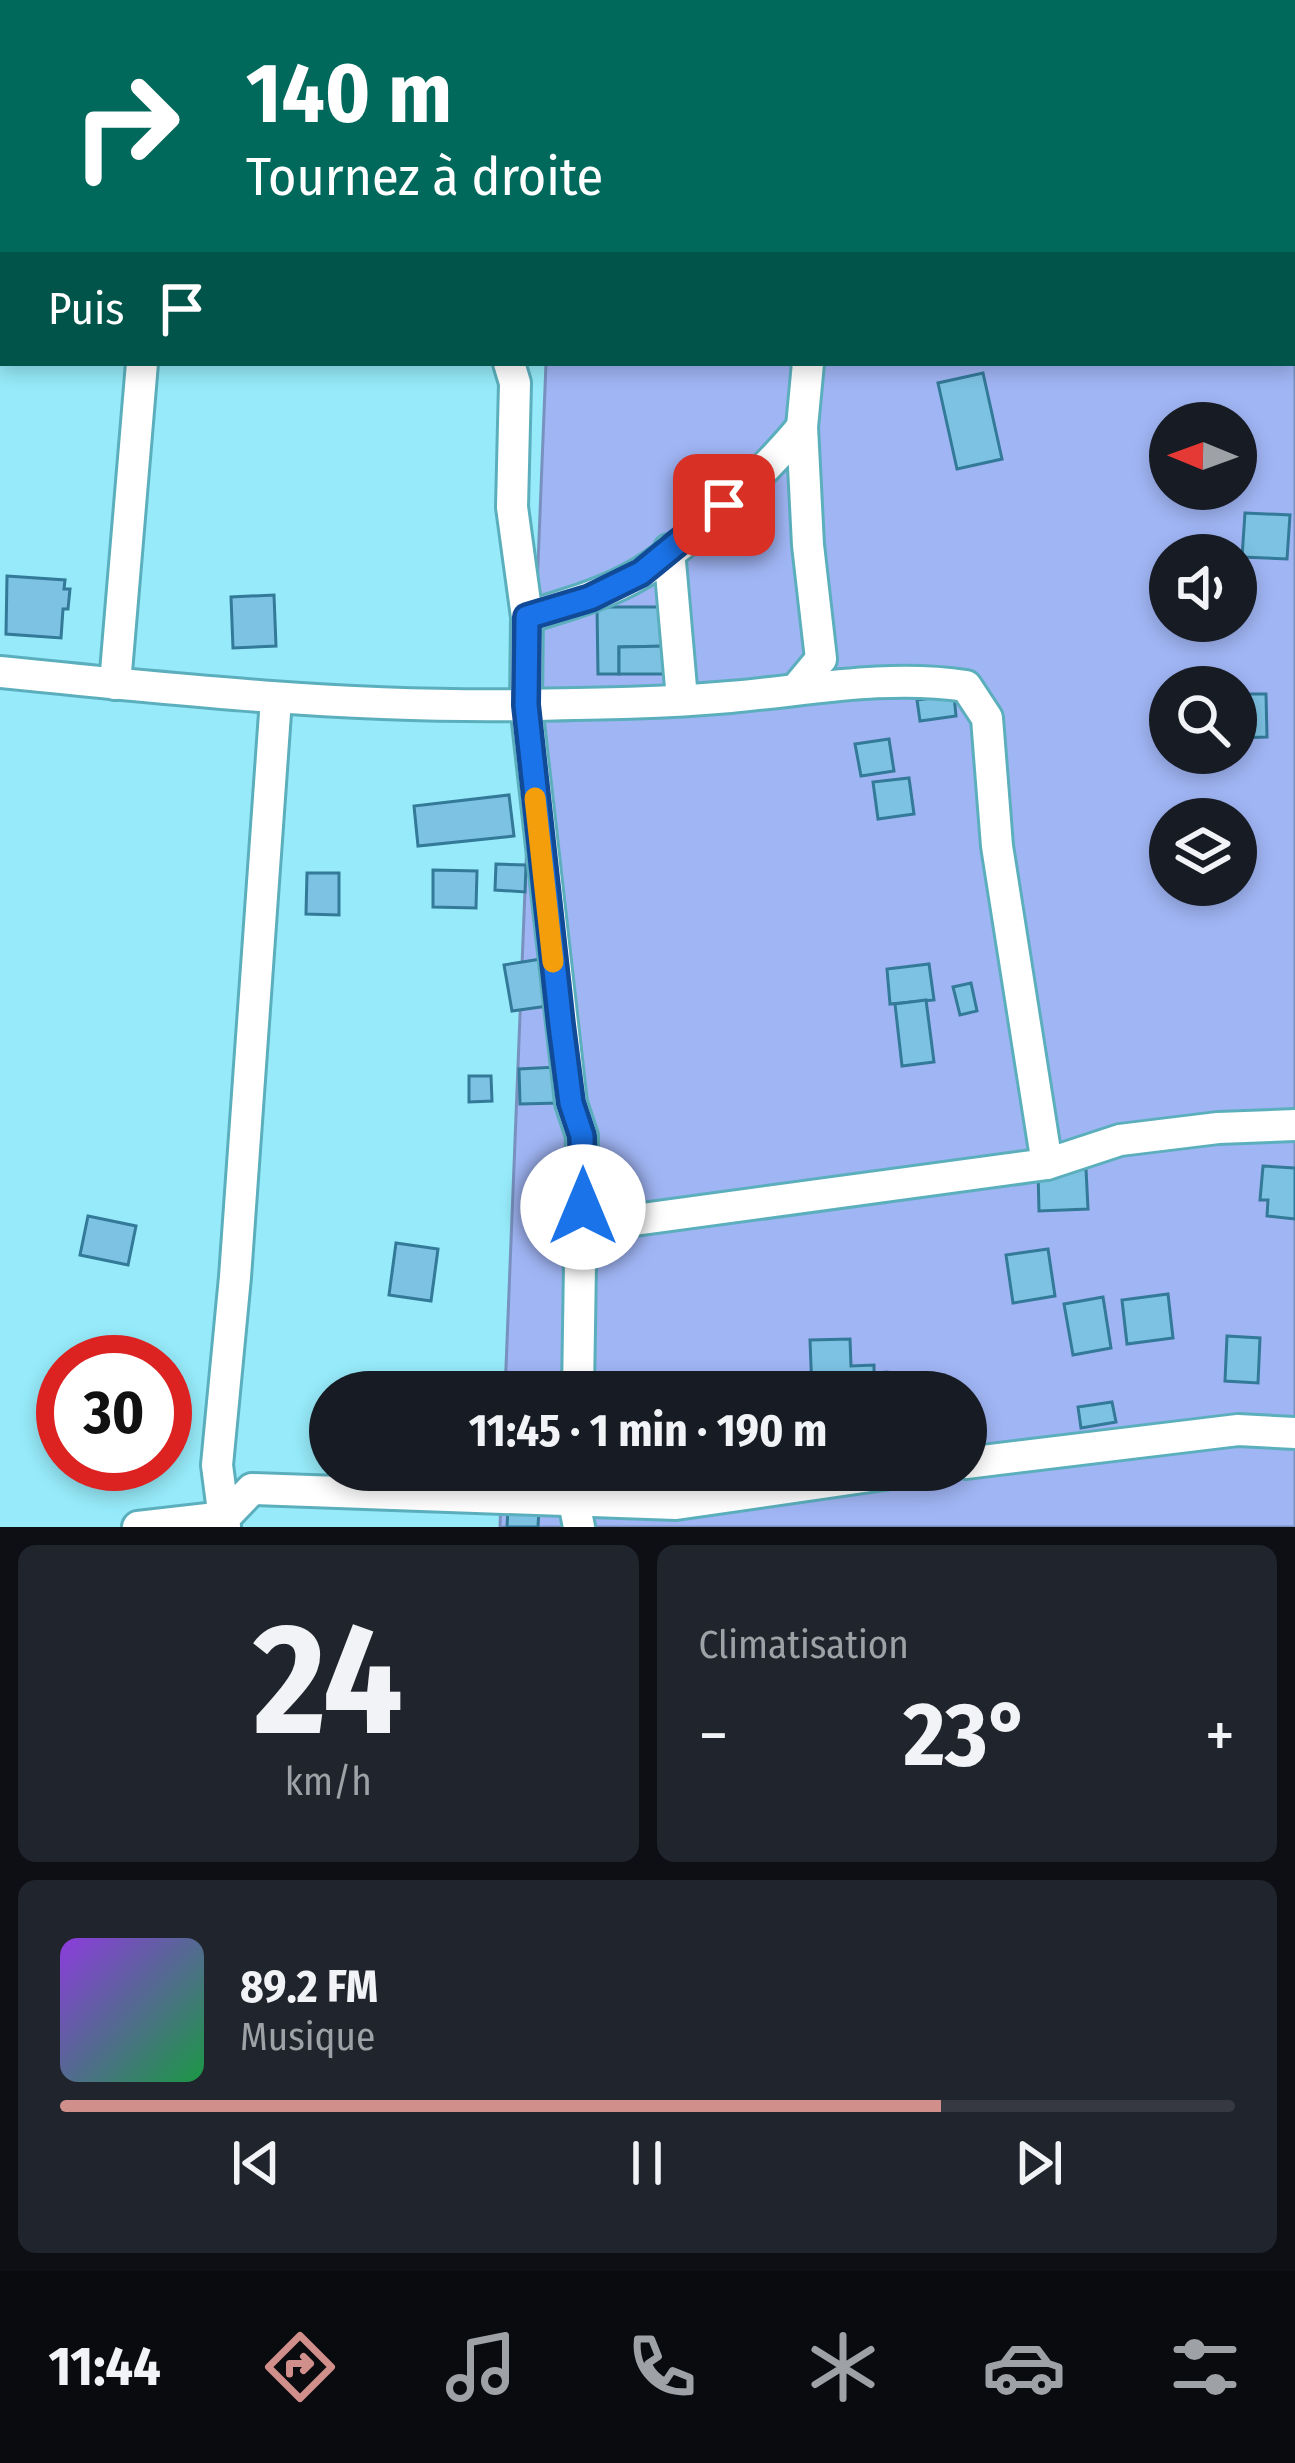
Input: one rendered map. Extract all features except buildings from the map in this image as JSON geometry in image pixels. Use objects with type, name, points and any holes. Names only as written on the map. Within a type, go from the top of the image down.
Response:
[{"type":"street","points":[[115,684],[142,366]]},
{"type":"street","points":[[510,366],[514,382],[512,506],[527,617],[526,705],[562,1036],[571,1103],[582,1136],[579,1371]]},
{"type":"street","points":[[796,689],[821,659],[808,545],[802,427],[808,366]]},
{"type":"street","points":[[527,617],[590,598],[641,573],[749,482],[802,427]]},
{"type":"street","points":[[669,550],[682,699]]},
{"type":"street","points":[[0,673],[276,699],[526,705],[682,699],[926,680],[966,686],[987,718],[997,846],[1047,1164]]},
{"type":"street","points":[[225,1522],[217,1465],[276,699]]},
{"type":"street","points":[[582,1243],[620,1222],[1047,1164],[1120,1140],[1295,1125]]},
{"type":"street","points":[[987,1460],[1238,1430],[1295,1433]]},
{"type":"street","points":[[138,1527],[225,1522],[252,1489],[576,1515],[766,1491]]},
{"type":"water","points":[[546,366],[1295,366],[1295,1527],[500,1527],[501,1491],[987,1491],[987,1371],[506,1371]]},
{"type":"slow traffic","points":[[535,798],[553,962]]},
{"type":"route","points":[[583,1207],[582,1136],[571,1103],[526,705],[527,617],[590,598],[641,573],[724,505]]}]
